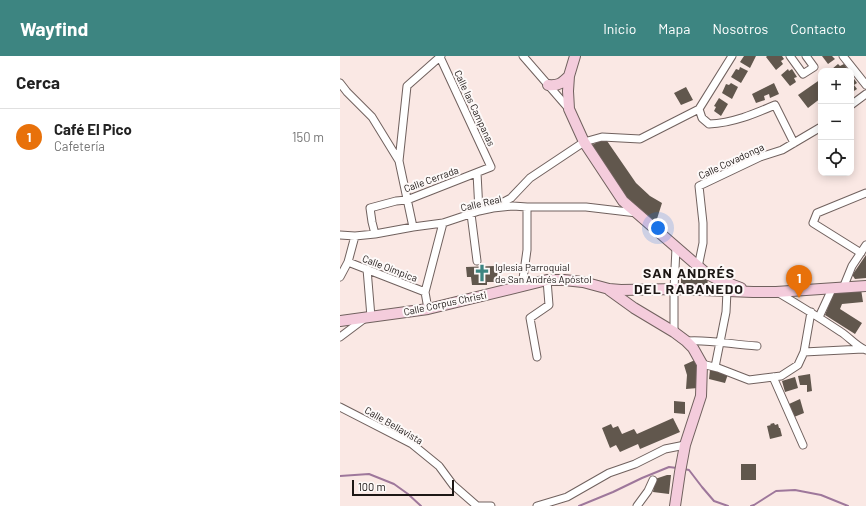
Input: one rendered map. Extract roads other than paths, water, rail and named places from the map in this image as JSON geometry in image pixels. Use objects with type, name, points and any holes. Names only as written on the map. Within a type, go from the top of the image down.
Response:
[{"type":"street","points":[[413,227],[399,161],[407,86],[440,56]]},
{"type":"street","name":"Calle las Campanas","points":[[440,56],[491,167]]},
{"type":"street","points":[[523,56],[569,109],[584,142],[623,202],[707,274],[717,280],[753,292]]},
{"type":"street","points":[[569,109],[569,76],[574,56]]},
{"type":"street","points":[[490,209],[511,198],[530,178],[584,142],[602,137],[640,139],[699,109],[732,56]]},
{"type":"street","points":[[790,56],[804,74],[814,67],[806,56]]},
{"type":"street","points":[[843,56],[866,85]]},
{"type":"street","points":[[548,85],[555,85],[564,81],[569,76]]},
{"type":"street","points":[[340,83],[372,118],[399,161]]},
{"type":"street","points":[[852,104],[866,94]]},
{"type":"street","points":[[699,109],[702,118],[710,124],[721,124],[749,116],[775,105],[794,143]]},
{"type":"street","name":"Calle Covadonga","points":[[698,267],[703,244],[703,223],[699,186],[760,157],[782,150],[818,129]]},
{"type":"street","name":"Calle Cerrada","points":[[374,234],[370,208],[396,201],[407,200],[491,167]]},
{"type":"street","points":[[477,173],[479,211]]},
{"type":"street","points":[[861,253],[813,223],[817,213],[866,193]]},
{"type":"street","name":"Calle Real","points":[[340,235],[355,236],[374,234],[443,223],[479,211],[513,206],[527,208],[586,207],[637,213]]},
{"type":"street","points":[[522,286],[526,250],[527,208]]},
{"type":"street","points":[[470,214],[477,261]]},
{"type":"street","points":[[428,309],[425,292],[443,223]]},
{"type":"street","points":[[340,277],[348,262],[355,236]]},
{"type":"street","points":[[843,288],[852,266],[866,245]]},
{"type":"street","points":[[674,332],[676,248]]},
{"type":"street","name":"Calle Oímpica","points":[[348,262],[425,292]]},
{"type":"street","points":[[340,338],[368,317],[367,270]]},
{"type":"street","points":[[537,357],[530,318],[549,306],[547,280]]},
{"type":"street","name":"Calle Corpus Christi","points":[[340,321],[428,309],[547,280],[583,282],[609,289],[628,290],[674,289],[776,292],[866,286]]},
{"type":"street","points":[[716,290],[717,280]]},
{"type":"street","points":[[609,289],[686,341],[693,348],[702,364],[701,396],[685,445],[675,506]]},
{"type":"street","points":[[819,317],[832,289]]},
{"type":"street","points":[[628,290],[628,303]]},
{"type":"street","points":[[714,367],[726,312],[728,291]]},
{"type":"street","points":[[776,292],[819,317],[864,350]]},
{"type":"street","points":[[702,364],[749,380],[781,376],[798,365],[804,352],[811,312]]},
{"type":"street","points":[[686,341],[699,340],[739,346],[757,346]]},
{"type":"street","points":[[804,352],[864,350]]},
{"type":"street","points":[[773,377],[803,445]]},
{"type":"street","name":"Calle Bellavista","points":[[340,407],[412,444],[439,466],[453,485],[478,506],[490,506]]},
{"type":"street","points":[[537,506],[567,497],[609,473],[635,464],[665,449],[685,445]]},
{"type":"street","points":[[637,506],[648,491],[653,480]]},
{"type":"waterway","points":[[579,506],[669,467],[677,468]]},
{"type":"waterway","points":[[684,469],[689,470],[714,501],[728,506]]},
{"type":"waterway","points":[[340,476],[369,474],[394,484],[421,506]]},
{"type":"waterway","points":[[751,506],[776,491],[795,490],[821,495],[848,506]]},
{"type":"place","name":"Iglesia Parroquial de San Andrés Apóstol","points":[[482,273]]},
{"type":"place","name":"Café El Pico","points":[[799,298]]},
{"type":"district","name":"SAN ANDRÉS DEL RABANEDO","points":[[689,282]]}]
